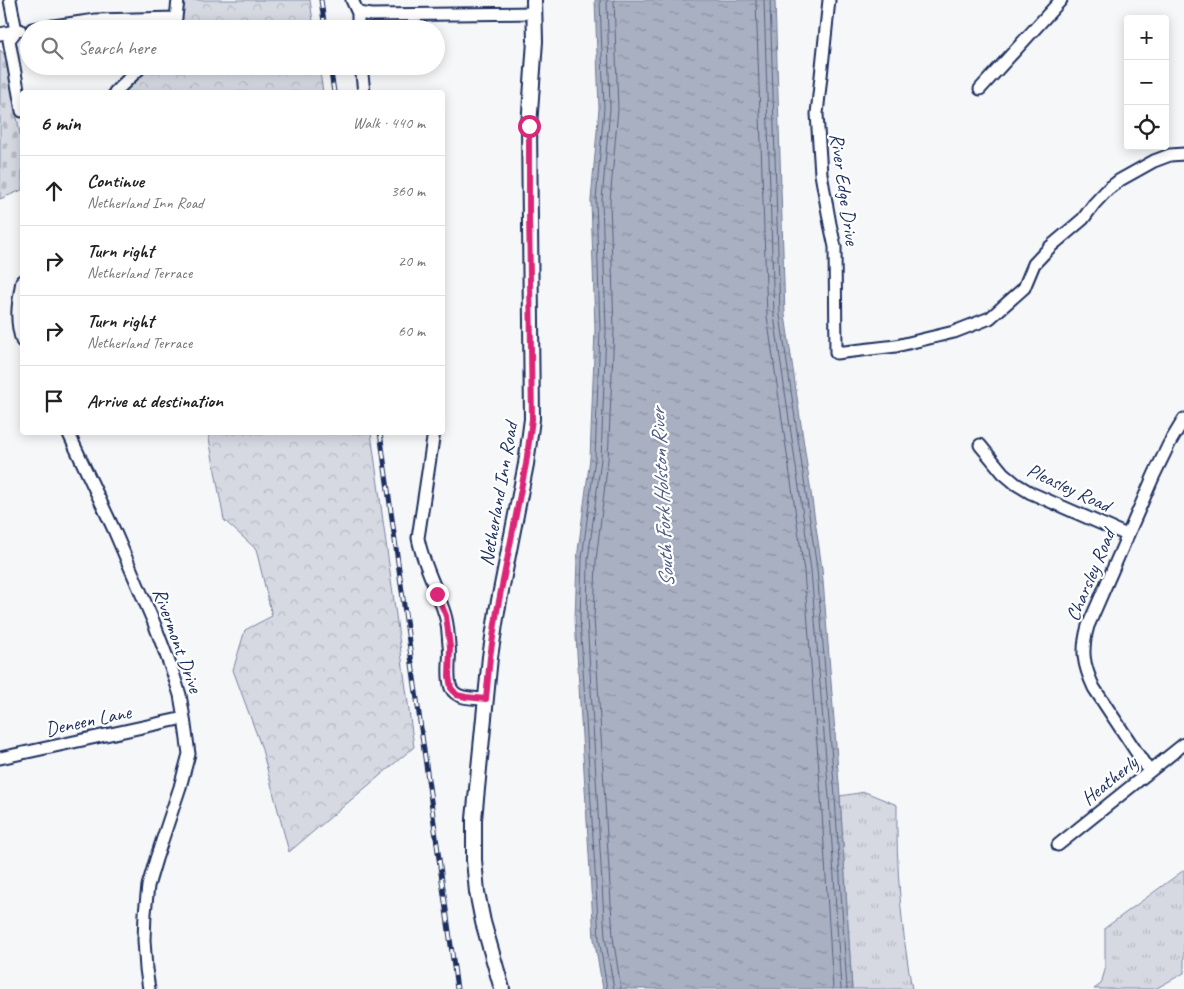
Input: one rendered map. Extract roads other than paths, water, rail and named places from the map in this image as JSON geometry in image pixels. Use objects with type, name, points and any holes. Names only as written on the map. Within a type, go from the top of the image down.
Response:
[{"type":"main road","name":"Netherland Inn Road","points":[[502,989],[483,922],[477,892],[474,860],[474,819],[490,657],[497,611],[526,464],[532,419],[529,126],[535,41],[534,6]]},
{"type":"street","points":[[10,0],[16,31],[9,40],[20,101]]},
{"type":"street","points":[[96,20],[176,18],[178,0]]},
{"type":"street","points":[[352,0],[358,13],[358,20]]},
{"type":"street","name":"River Edge Drive","points":[[830,0],[817,114],[821,174],[835,247],[836,353],[896,346],[954,332],[990,318],[1024,288],[1034,264],[1083,219],[1108,189],[1154,161],[1170,155],[1184,154]]},
{"type":"street","points":[[980,89],[1061,0]]},
{"type":"street","points":[[358,13],[394,15],[534,6]]},
{"type":"street","points":[[0,34],[20,30]]},
{"type":"street","points":[[117,90],[133,75]]},
{"type":"street","points":[[362,75],[364,90]]},
{"type":"street","points":[[20,293],[18,304],[18,329],[20,335]]},
{"type":"street","name":"Charsley Road","points":[[1149,771],[1094,688],[1084,662],[1083,649],[1088,626],[1127,534],[1169,444],[1184,419]]},
{"type":"street","name":"Rivermont Drive","points":[[69,435],[114,530],[154,623],[176,680],[184,718],[188,754],[180,787],[148,886],[144,940],[149,989]]},
{"type":"street","points":[[434,435],[418,538],[420,552],[446,616],[450,647],[449,676],[451,688],[457,695],[486,699]]},
{"type":"street","name":"Pleasley Road","points":[[980,445],[1003,473],[1016,484],[1031,493],[1127,534]]},
{"type":"street","name":"Deneen Lane","points":[[0,758],[184,718]]},
{"type":"street","name":"Heatherly","points":[[1058,846],[1184,744]]},
{"type":"water","name":"South Fork Holston River","points":[[595,0],[775,0],[785,315],[822,568],[840,796],[852,989],[603,989],[594,939],[575,619],[577,559],[590,458],[595,329],[591,200],[599,108]]},
{"type":"railway","points":[[321,0],[324,20]]},
{"type":"railway","points":[[331,75],[334,90]]},
{"type":"railway","points":[[380,435],[457,989]]}]
